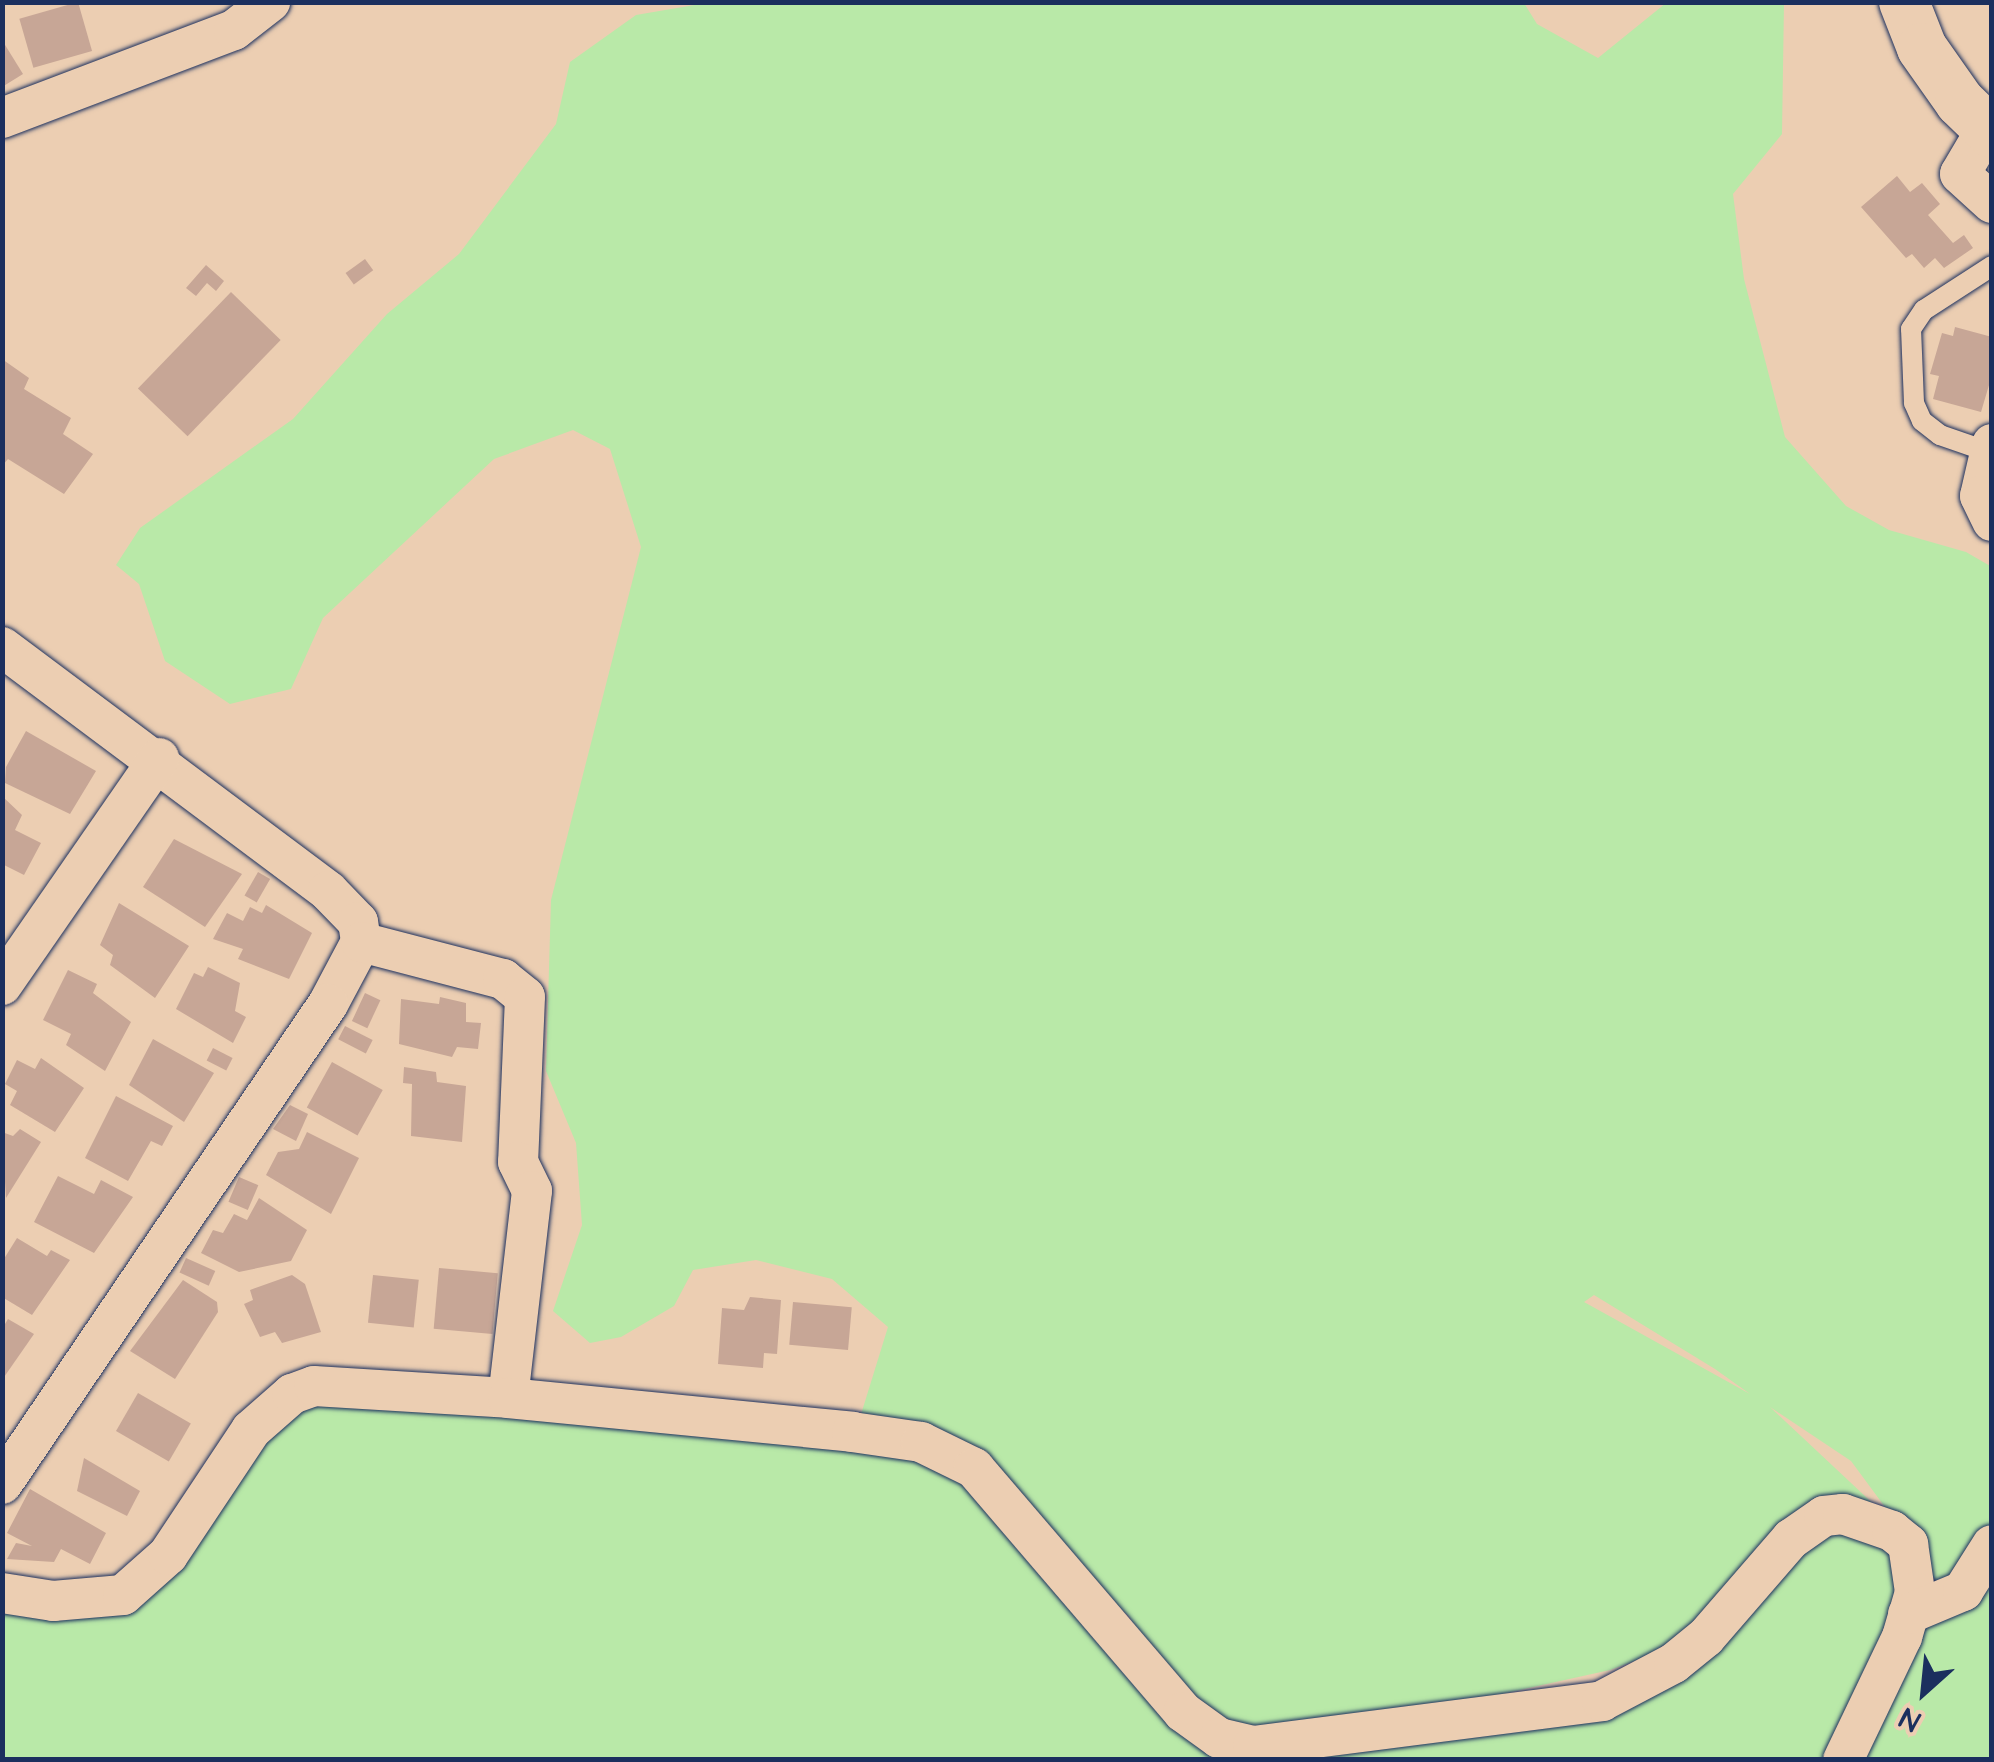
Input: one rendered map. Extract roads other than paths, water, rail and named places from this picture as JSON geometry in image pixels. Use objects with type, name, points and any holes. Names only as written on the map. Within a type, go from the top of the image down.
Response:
[{"type":"street","points":[[2,118],[234,30],[270,2]]},
{"type":"street","points":[[1904,2],[1922,48],[1989,131],[1960,174],[1992,203]]},
{"type":"street","points":[[1990,448],[1980,496],[1992,521]]},
{"type":"street","points":[[2,647],[159,758],[328,890],[358,922],[362,942],[328,1004],[2,1484]]},
{"type":"street","points":[[2,985],[159,758]]},
{"type":"street","points":[[362,942],[503,979],[525,997],[518,1162],[532,1191],[508,1398]]},
{"type":"street","points":[[2,1593],[54,1601],[123,1595],[168,1555],[251,1430],[292,1394],[352,1386],[852,1432],[921,1442],[974,1468],[1183,1712],[1219,1738],[1253,1746],[1602,1701],[1647,1681],[1706,1638],[1791,1539],[1824,1516],[1843,1514],[1892,1531],[1908,1544],[1915,1592],[1843,1760]]},
{"type":"street","points":[[1908,1614],[1963,1591],[1992,1545]]},
{"type":"lane","points":[[1990,448],[1940,435],[1922,421],[1914,403],[1912,329],[1924,310],[1992,266]]}]
